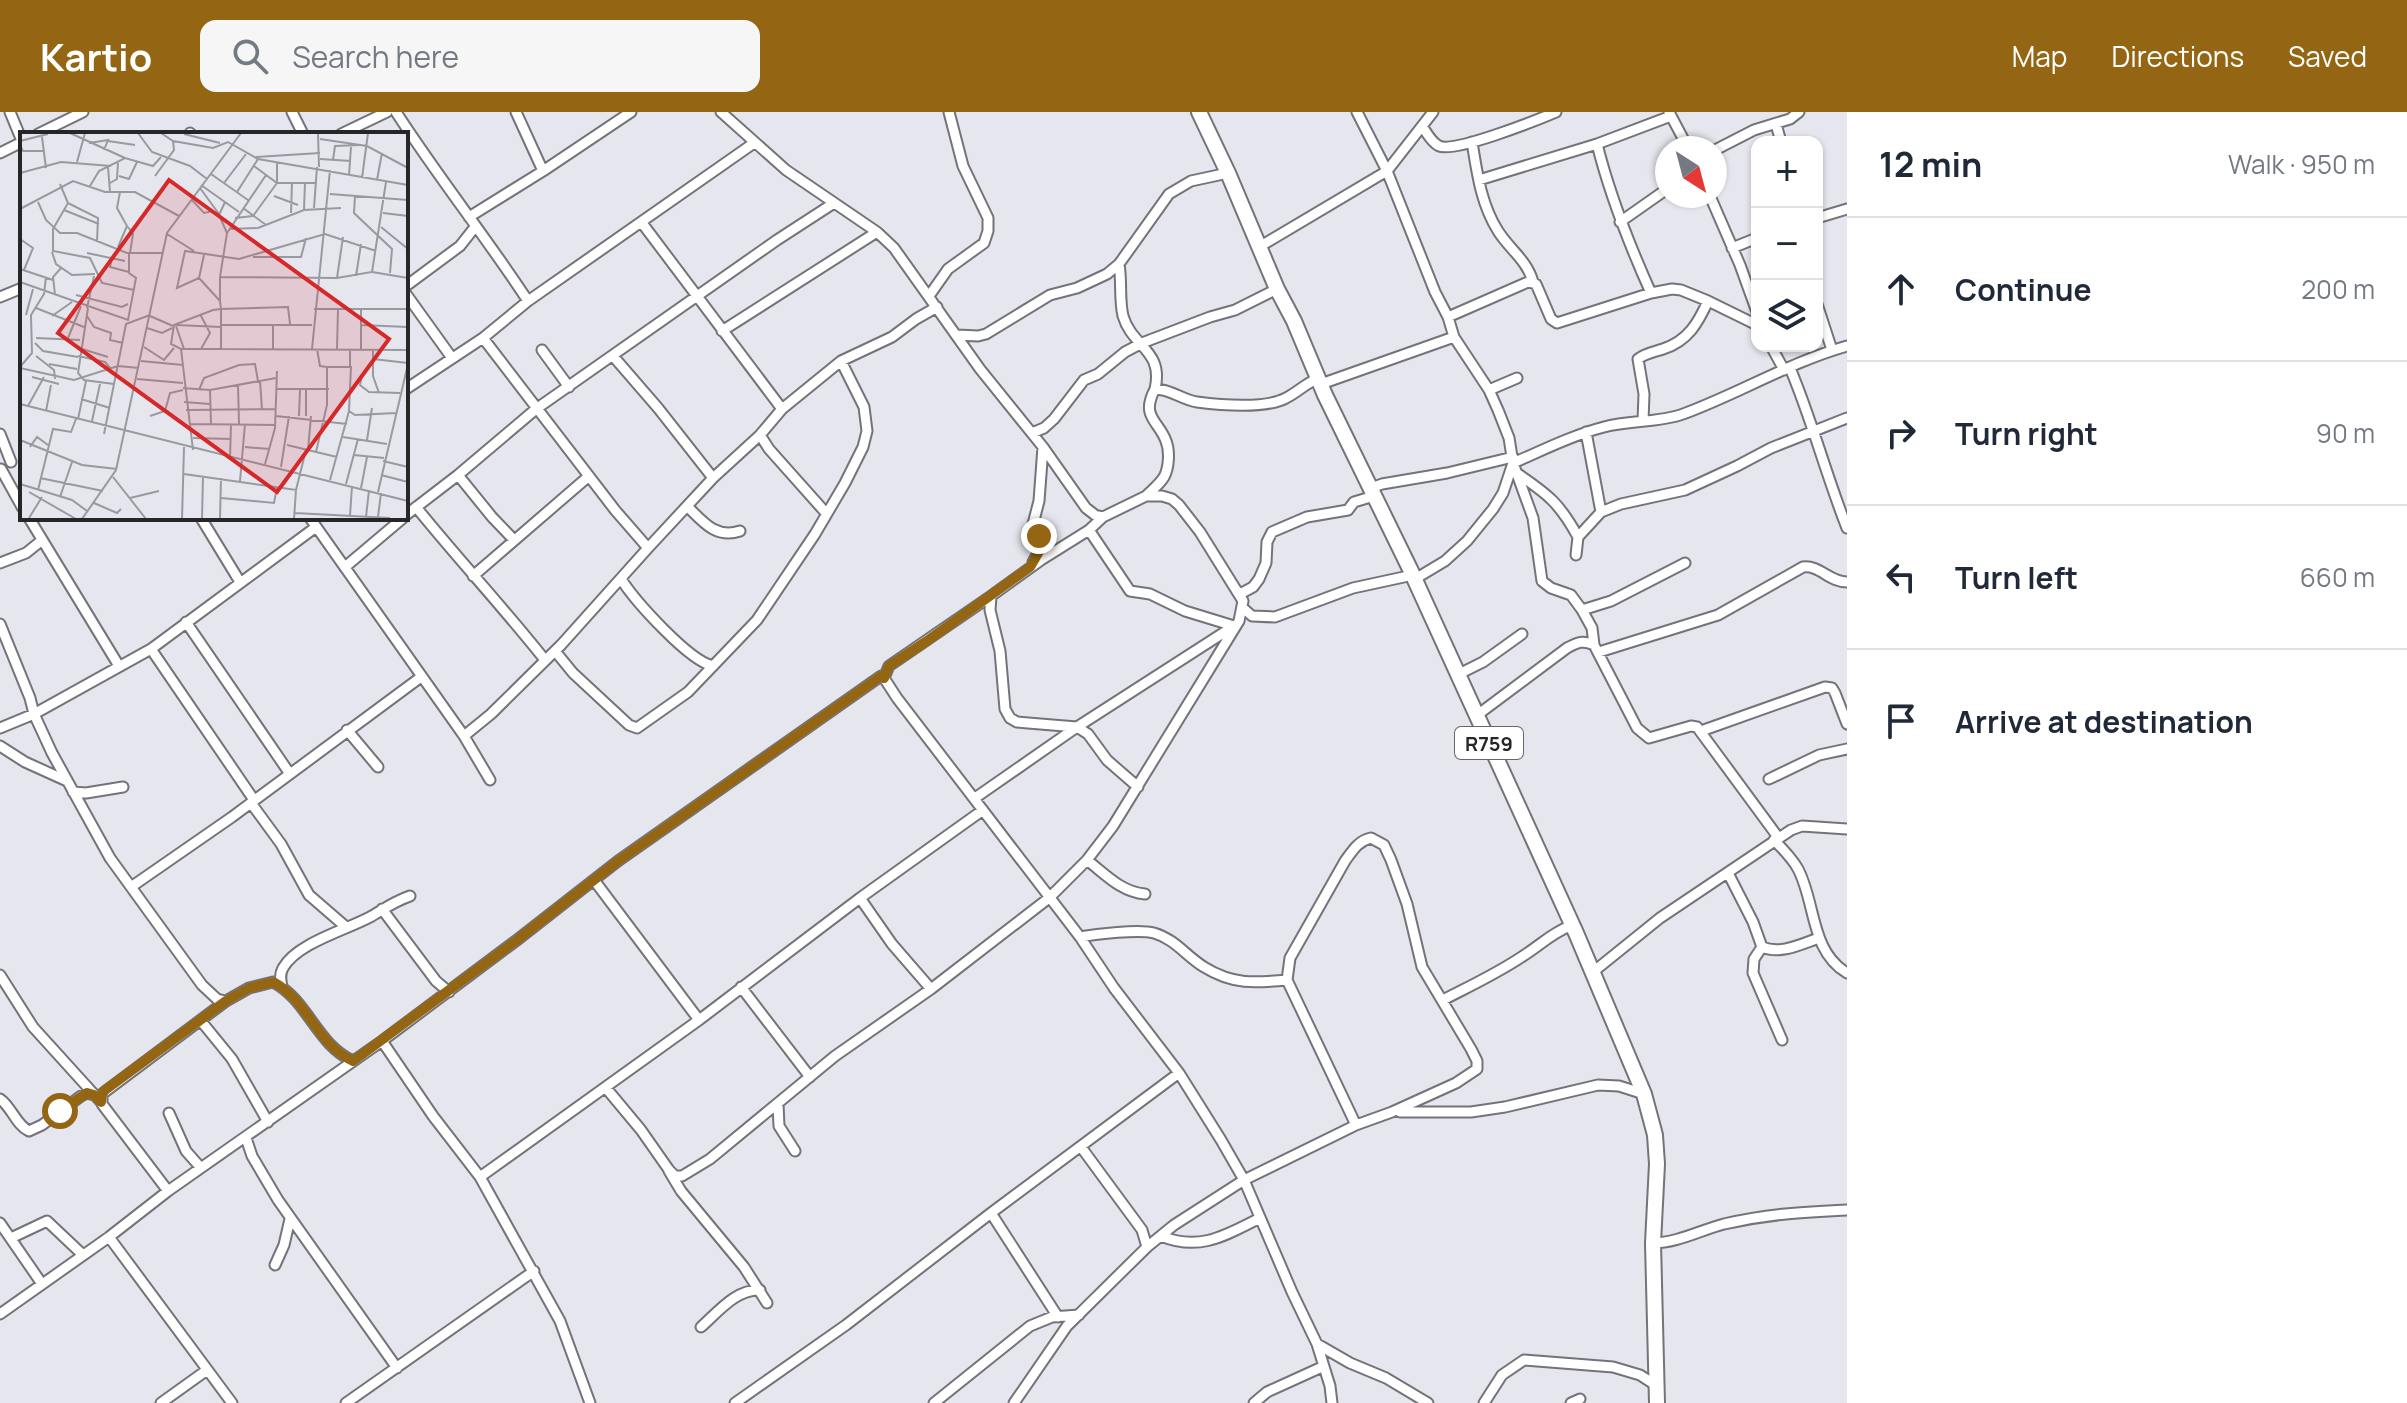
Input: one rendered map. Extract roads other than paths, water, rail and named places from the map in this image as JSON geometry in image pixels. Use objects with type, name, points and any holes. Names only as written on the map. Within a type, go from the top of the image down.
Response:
[{"type":"main road","name":"R759","points":[[1199,112],[1325,395],[1414,577],[1572,925],[1644,1094],[1655,1135],[1657,1164],[1653,1243],[1657,1403]]},
{"type":"street","points":[[10,112],[20,137]]},
{"type":"street","points":[[42,132],[83,112]]},
{"type":"street","points":[[292,112],[302,132]]},
{"type":"street","points":[[345,132],[387,112]]},
{"type":"street","points":[[396,112],[528,301]]},
{"type":"street","points":[[516,112],[543,171]]},
{"type":"street","points":[[469,217],[631,112]]},
{"type":"street","points":[[721,112],[786,170],[877,232],[894,248],[980,369],[1043,447],[1086,508],[1103,517]]},
{"type":"street","points":[[929,296],[948,269],[984,243],[988,231],[988,218],[963,166],[949,112]]},
{"type":"street","points":[[1357,112],[1387,171],[1454,337],[1489,390],[1509,438],[1513,460],[1533,518],[1542,581],[1571,595],[1582,610],[1592,628],[1596,648],[1641,733],[1649,738],[1691,726],[1701,731],[1797,867],[1806,886],[1819,938],[1829,957],[1847,973]]},
{"type":"street","points":[[1259,247],[1387,171],[1433,112]]},
{"type":"street","points":[[1422,126],[1429,136],[1447,147],[1472,142],[1556,112]]},
{"type":"street","points":[[1727,144],[1799,112]]},
{"type":"street","points":[[1479,180],[1597,144],[1670,114],[1682,136]]},
{"type":"street","points":[[1776,124],[1779,136]]},
{"type":"street","points":[[1472,142],[1488,214],[1527,267],[1551,319],[1561,323],[1651,293],[1681,290],[1751,322]]},
{"type":"street","points":[[0,153],[20,143]]},
{"type":"street","points":[[408,388],[483,338],[528,301],[754,143]]},
{"type":"street","points":[[1597,144],[1620,222],[1651,293]]},
{"type":"street","points":[[957,335],[986,334],[1050,295],[1077,288],[1107,274],[1119,264],[1169,194],[1191,181],[1228,173]]},
{"type":"street","points":[[1620,222],[1655,197]]},
{"type":"street","points":[[408,514],[536,409],[834,203]]},
{"type":"street","points":[[1715,208],[1751,297]]},
{"type":"street","points":[[1823,216],[1847,209]]},
{"type":"street","points":[[642,223],[782,409]]},
{"type":"street","points":[[408,285],[460,246],[475,227]]},
{"type":"street","points":[[722,331],[877,232]]},
{"type":"street","points":[[1732,248],[1751,240]]},
{"type":"street","points":[[884,678],[889,666],[1030,567],[1089,530],[1103,517],[1146,496],[1165,475],[1168,465],[1165,438],[1151,419],[1150,405],[1157,373],[1155,362],[1142,343],[1134,338],[1122,312],[1119,264]]},
{"type":"street","points":[[1448,317],[1533,282]]},
{"type":"street","points":[[0,297],[20,289]]},
{"type":"street","points":[[1032,433],[1054,419],[1084,380],[1098,374],[1125,352],[1235,310],[1277,289]]},
{"type":"street","points":[[408,297],[452,358]]},
{"type":"street","points":[[1643,421],[1644,394],[1638,359],[1669,347],[1691,332],[1708,301]]},
{"type":"street","points":[[464,736],[555,651],[713,478],[760,435],[782,409],[841,361],[892,337],[937,307]]},
{"type":"street","points":[[1823,322],[1832,350]]},
{"type":"street","points":[[1155,389],[1175,393],[1194,402],[1266,404],[1287,398],[1306,383],[1454,337]]},
{"type":"street","points":[[483,338],[648,548]]},
{"type":"street","points":[[1240,594],[1253,587],[1259,579],[1266,563],[1267,542],[1272,532],[1307,517],[1348,510],[1354,502],[1382,484],[1513,460],[1608,426],[1671,418],[1847,346]]},
{"type":"street","points":[[542,350],[569,387]]},
{"type":"street","points":[[1775,352],[1787,369],[1814,430],[1847,528]]},
{"type":"street","points":[[613,356],[713,478]]},
{"type":"street","points":[[555,651],[573,673],[629,725],[637,728],[688,692],[757,620],[815,534],[863,447],[867,431],[864,407],[841,361]]},
{"type":"street","points":[[1489,390],[1517,378]]},
{"type":"street","points":[[1578,537],[1601,512],[1621,504],[1685,490],[1771,448],[1847,418]]},
{"type":"street","points":[[1586,432],[1601,512]]},
{"type":"street","points":[[0,434],[11,462]]},
{"type":"street","points":[[760,435],[826,513]]},
{"type":"street","points":[[1030,567],[1041,548],[1033,524],[1039,501],[1043,447]]},
{"type":"street","points":[[20,458],[1,469],[20,503]]},
{"type":"street","points":[[1243,608],[1252,616],[1275,617],[1353,588],[1414,577],[1445,561],[1467,541],[1493,509],[1503,493],[1513,460]]},
{"type":"street","points":[[1518,474],[1551,497],[1567,516],[1578,537],[1576,555]]},
{"type":"street","points":[[458,475],[514,540]]},
{"type":"street","points":[[473,576],[589,476]]},
{"type":"street","points":[[975,798],[1239,621],[1243,608],[1240,594],[1200,532],[1172,499],[1146,496]]},
{"type":"street","points":[[687,506],[715,532],[723,535],[740,531]]},
{"type":"street","points":[[416,507],[545,660]]},
{"type":"street","points":[[30,520],[119,666]]},
{"type":"street","points":[[202,520],[240,582]]},
{"type":"street","points":[[345,567],[400,520]]},
{"type":"street","points":[[0,728],[34,714],[151,649],[313,522],[464,736],[490,780]]},
{"type":"street","points":[[1089,530],[1130,591],[1150,594],[1185,611],[1234,626]]},
{"type":"street","points":[[0,563],[26,553],[41,541]]},
{"type":"street","points":[[1582,610],[1611,601],[1685,563]]},
{"type":"street","points":[[1596,648],[1718,615],[1803,567],[1811,566],[1834,581],[1847,582]]},
{"type":"street","points":[[621,579],[641,606],[701,662],[713,666]]},
{"type":"street","points":[[991,596],[990,610],[1000,651],[1005,709],[1010,718],[1017,722],[1077,727],[1088,734],[1107,760],[1138,787]]},
{"type":"street","points":[[186,622],[290,774]]},
{"type":"street","points":[[0,624],[34,714],[110,858],[195,976],[211,994],[225,1001]]},
{"type":"street","points":[[669,1170],[675,1176],[691,1171],[742,1134],[835,1056],[931,989],[1049,898],[1087,860],[1113,826],[1234,626]]},
{"type":"street","points":[[1457,675],[1483,662],[1522,634]]},
{"type":"street","points":[[1476,716],[1567,648],[1586,641],[1596,648]]},
{"type":"street","points":[[151,649],[281,844],[309,895],[346,927]]},
{"type":"street","points":[[0,1314],[449,992],[618,861],[881,676],[1080,937],[1114,988],[1179,1073],[1244,1180],[1317,1344],[1332,1403]]},
{"type":"street","points":[[131,887],[421,677]]},
{"type":"street","points":[[1701,731],[1825,687],[1832,688],[1835,693],[1847,724]]},
{"type":"street","points":[[347,730],[378,767]]},
{"type":"street","points":[[0,746],[25,762],[67,781]]},
{"type":"street","points":[[1769,779],[1819,755],[1847,749]]},
{"type":"street","points":[[73,792],[123,787]]},
{"type":"street","points":[[480,1177],[983,810]]},
{"type":"street","points":[[1593,972],[1660,918],[1776,839],[1802,826],[1847,829]]},
{"type":"street","points":[[1014,1403],[1067,1326],[1147,1247],[1193,1211],[1244,1180],[1356,1125],[1456,1083],[1477,1069],[1471,1049],[1422,967],[1407,904],[1391,860],[1384,845],[1371,838],[1356,846],[1345,861],[1290,958],[1287,980],[1356,1125]]},
{"type":"street","points":[[1087,860],[1130,892],[1145,894]]},
{"type":"street","points":[[1728,873],[1762,947]]},
{"type":"street","points":[[594,880],[699,1020]]},
{"type":"street","points":[[282,987],[281,973],[290,960],[314,943],[410,896]]},
{"type":"street","points":[[860,898],[892,944],[931,989]]},
{"type":"street","points":[[382,909],[436,981],[449,992]]},
{"type":"street","points":[[1443,1000],[1527,954],[1554,932],[1572,925]]},
{"type":"street","points":[[1080,937],[1153,933],[1174,942],[1204,967],[1226,977],[1245,983],[1287,980]]},
{"type":"street","points":[[1762,947],[1774,951],[1819,938]]},
{"type":"street","points":[[1762,947],[1754,959],[1753,973],[1782,1040]]},
{"type":"street","points":[[0,975],[33,1027],[98,1098],[168,1191]]},
{"type":"street","points":[[98,1098],[225,1001],[249,988],[273,982],[290,992],[331,1048],[353,1061]]},
{"type":"street","points":[[741,987],[810,1077]]},
{"type":"street","points":[[204,1018],[212,1005],[211,994]]},
{"type":"street","points":[[204,1018],[268,1122]]},
{"type":"street","points":[[382,1041],[433,1116],[480,1177],[560,1321],[590,1403]]},
{"type":"street","points":[[735,1403],[846,1325],[1179,1073]]},
{"type":"street","points":[[1392,1112],[1471,1112],[1598,1085],[1619,1086],[1644,1094]]},
{"type":"street","points":[[606,1088],[641,1130],[681,1191],[744,1267],[767,1303]]},
{"type":"street","points":[[1,1097],[29,1131],[87,1093],[98,1098]]},
{"type":"street","points":[[778,1104],[779,1126],[795,1151]]},
{"type":"street","points":[[169,1113],[186,1151],[201,1168]]},
{"type":"street","points":[[246,1138],[252,1156],[290,1219],[397,1368]]},
{"type":"street","points":[[1081,1147],[1142,1230],[1147,1247]]},
{"type":"street","points":[[1653,1243],[1666,1243],[1716,1226],[1777,1213],[1847,1210]]},
{"type":"street","points":[[991,1213],[1058,1317]]},
{"type":"street","points":[[1161,1236],[1192,1243],[1209,1241],[1260,1218]]},
{"type":"street","points":[[275,1265],[290,1219]]},
{"type":"street","points":[[42,1284],[4,1231],[47,1221],[83,1255]]},
{"type":"street","points":[[109,1237],[232,1403]]},
{"type":"street","points":[[346,1403],[534,1271]]},
{"type":"street","points":[[701,1327],[739,1295],[749,1290],[760,1290]]},
{"type":"street","points":[[934,1403],[1036,1322],[1079,1315]]},
{"type":"street","points":[[1317,1344],[1428,1403]]},
{"type":"street","points":[[1484,1403],[1502,1375],[1524,1360],[1613,1367],[1640,1375],[1657,1386]]},
{"type":"street","points":[[1254,1403],[1267,1392],[1322,1367]]},
{"type":"street","points":[[161,1403],[207,1370]]}]
